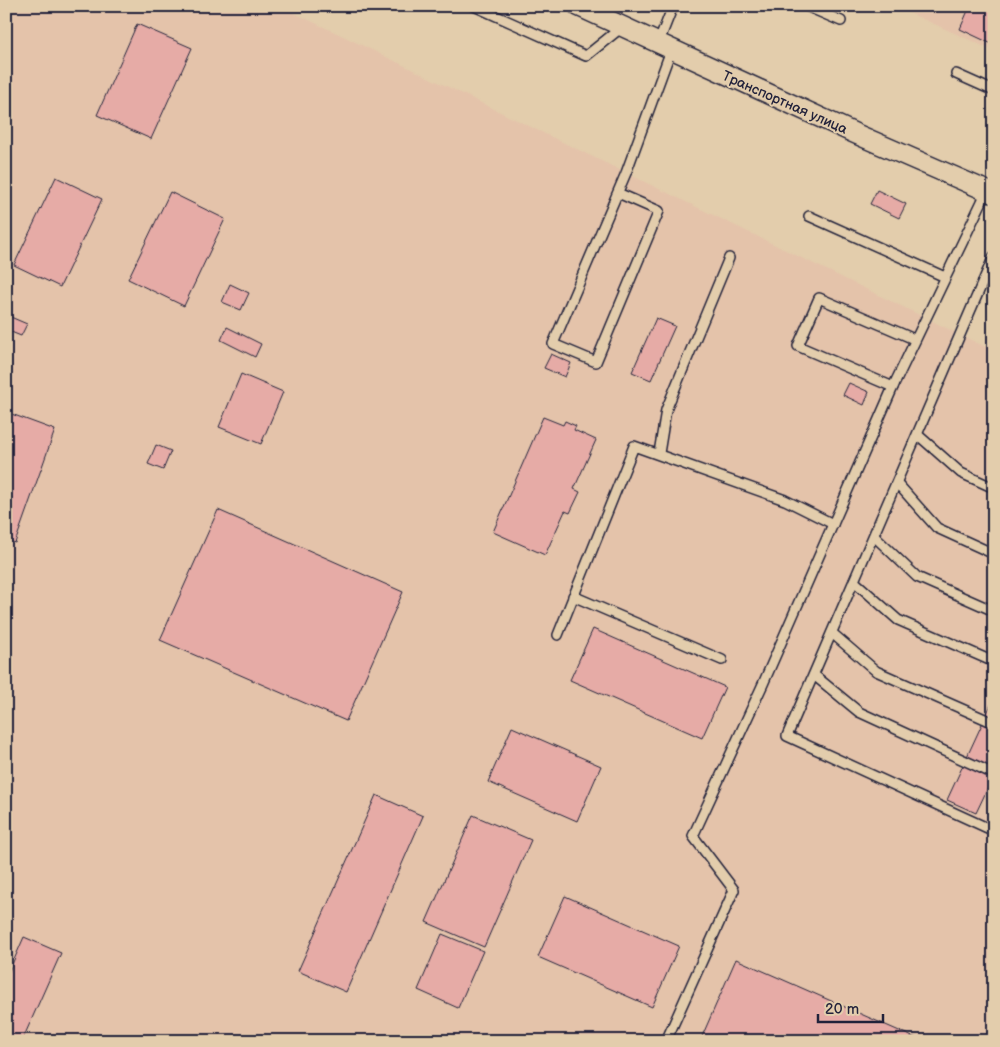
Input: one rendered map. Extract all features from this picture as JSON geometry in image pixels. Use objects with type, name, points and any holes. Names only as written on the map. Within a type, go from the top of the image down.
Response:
[{"type":"street","name":"Транспортная улица","points":[[578,6],[664,47],[990,193]]},
{"type":"lane","points":[[474,6],[586,56],[622,27]]},
{"type":"lane","points":[[618,192],[660,211],[596,362],[553,344],[618,192],[664,47],[673,6]]},
{"type":"lane","points":[[806,6],[841,21]]},
{"type":"lane","points":[[956,74],[994,91]]},
{"type":"lane","points":[[666,1041],[734,890],[693,836],[763,684],[914,339],[944,277],[990,193]]},
{"type":"lane","points":[[809,216],[944,277]]},
{"type":"lane","points":[[994,256],[787,736],[994,831]]},
{"type":"lane","points":[[658,453],[666,410],[729,258]]},
{"type":"lane","points":[[893,387],[798,346],[819,298],[914,339]]},
{"type":"lane","points":[[918,435],[961,473],[994,488]]},
{"type":"lane","points":[[558,635],[634,446],[785,500],[833,524]]},
{"type":"lane","points":[[897,483],[937,528],[994,554]]},
{"type":"lane","points":[[874,536],[916,577],[994,611]]},
{"type":"lane","points":[[854,581],[898,620],[994,662]]},
{"type":"lane","points":[[573,596],[722,660]]},
{"type":"lane","points":[[832,634],[876,670],[994,723]]},
{"type":"lane","points":[[814,675],[859,712],[994,774]]},
{"type":"shaded area","points":[[6,6],[279,6],[994,351],[994,1041],[6,1041]]},
{"type":"shaded area","points":[[894,6],[994,6],[994,51],[943,28]]},
{"type":"building","points":[[970,6],[994,6],[994,45],[960,29]]},
{"type":"building","points":[[137,24],[192,48],[151,139],[97,115]]},
{"type":"building","points":[[56,177],[102,199],[60,287],[14,265]]},
{"type":"building","points":[[877,190],[906,204],[899,218],[870,204]]},
{"type":"building","points":[[170,192],[225,219],[184,306],[128,279]]},
{"type":"building","points":[[230,284],[249,293],[241,310],[222,302]]},
{"type":"building","points":[[6,315],[27,324],[21,336],[6,330]]},
{"type":"building","points":[[656,318],[675,326],[651,380],[632,372]]},
{"type":"building","points":[[227,327],[261,344],[255,357],[221,340]]},
{"type":"building","points":[[551,354],[571,363],[565,377],[544,368]]},
{"type":"building","points":[[241,374],[283,392],[261,444],[219,427]]},
{"type":"building","points":[[849,383],[869,392],[864,405],[843,395]]},
{"type":"building","points":[[6,412],[55,430],[15,543],[6,540]]},
{"type":"building","points":[[543,417],[563,425],[565,421],[576,426],[574,430],[596,440],[574,489],[580,492],[570,513],[565,511],[545,555],[493,532]]},
{"type":"building","points":[[156,445],[171,451],[163,470],[148,464]]},
{"type":"building","points":[[218,510],[403,592],[346,721],[160,640]]},
{"type":"building","points":[[593,629],[725,687],[702,738],[570,680]]},
{"type":"building","points":[[994,698],[994,775],[976,813],[947,800]]},
{"type":"building","points":[[512,727],[601,766],[577,821],[488,782]]},
{"type":"building","points":[[376,795],[423,816],[346,992],[298,971]]},
{"type":"building","points":[[473,815],[531,840],[484,947],[426,922]]},
{"type":"building","points":[[565,896],[679,946],[652,1007],[538,957]]},
{"type":"building","points":[[442,934],[483,951],[458,1008],[418,990]]},
{"type":"building","points":[[24,937],[61,953],[22,1041],[6,1041],[6,978]]},
{"type":"building","points":[[736,959],[922,1041],[700,1041]]}]
